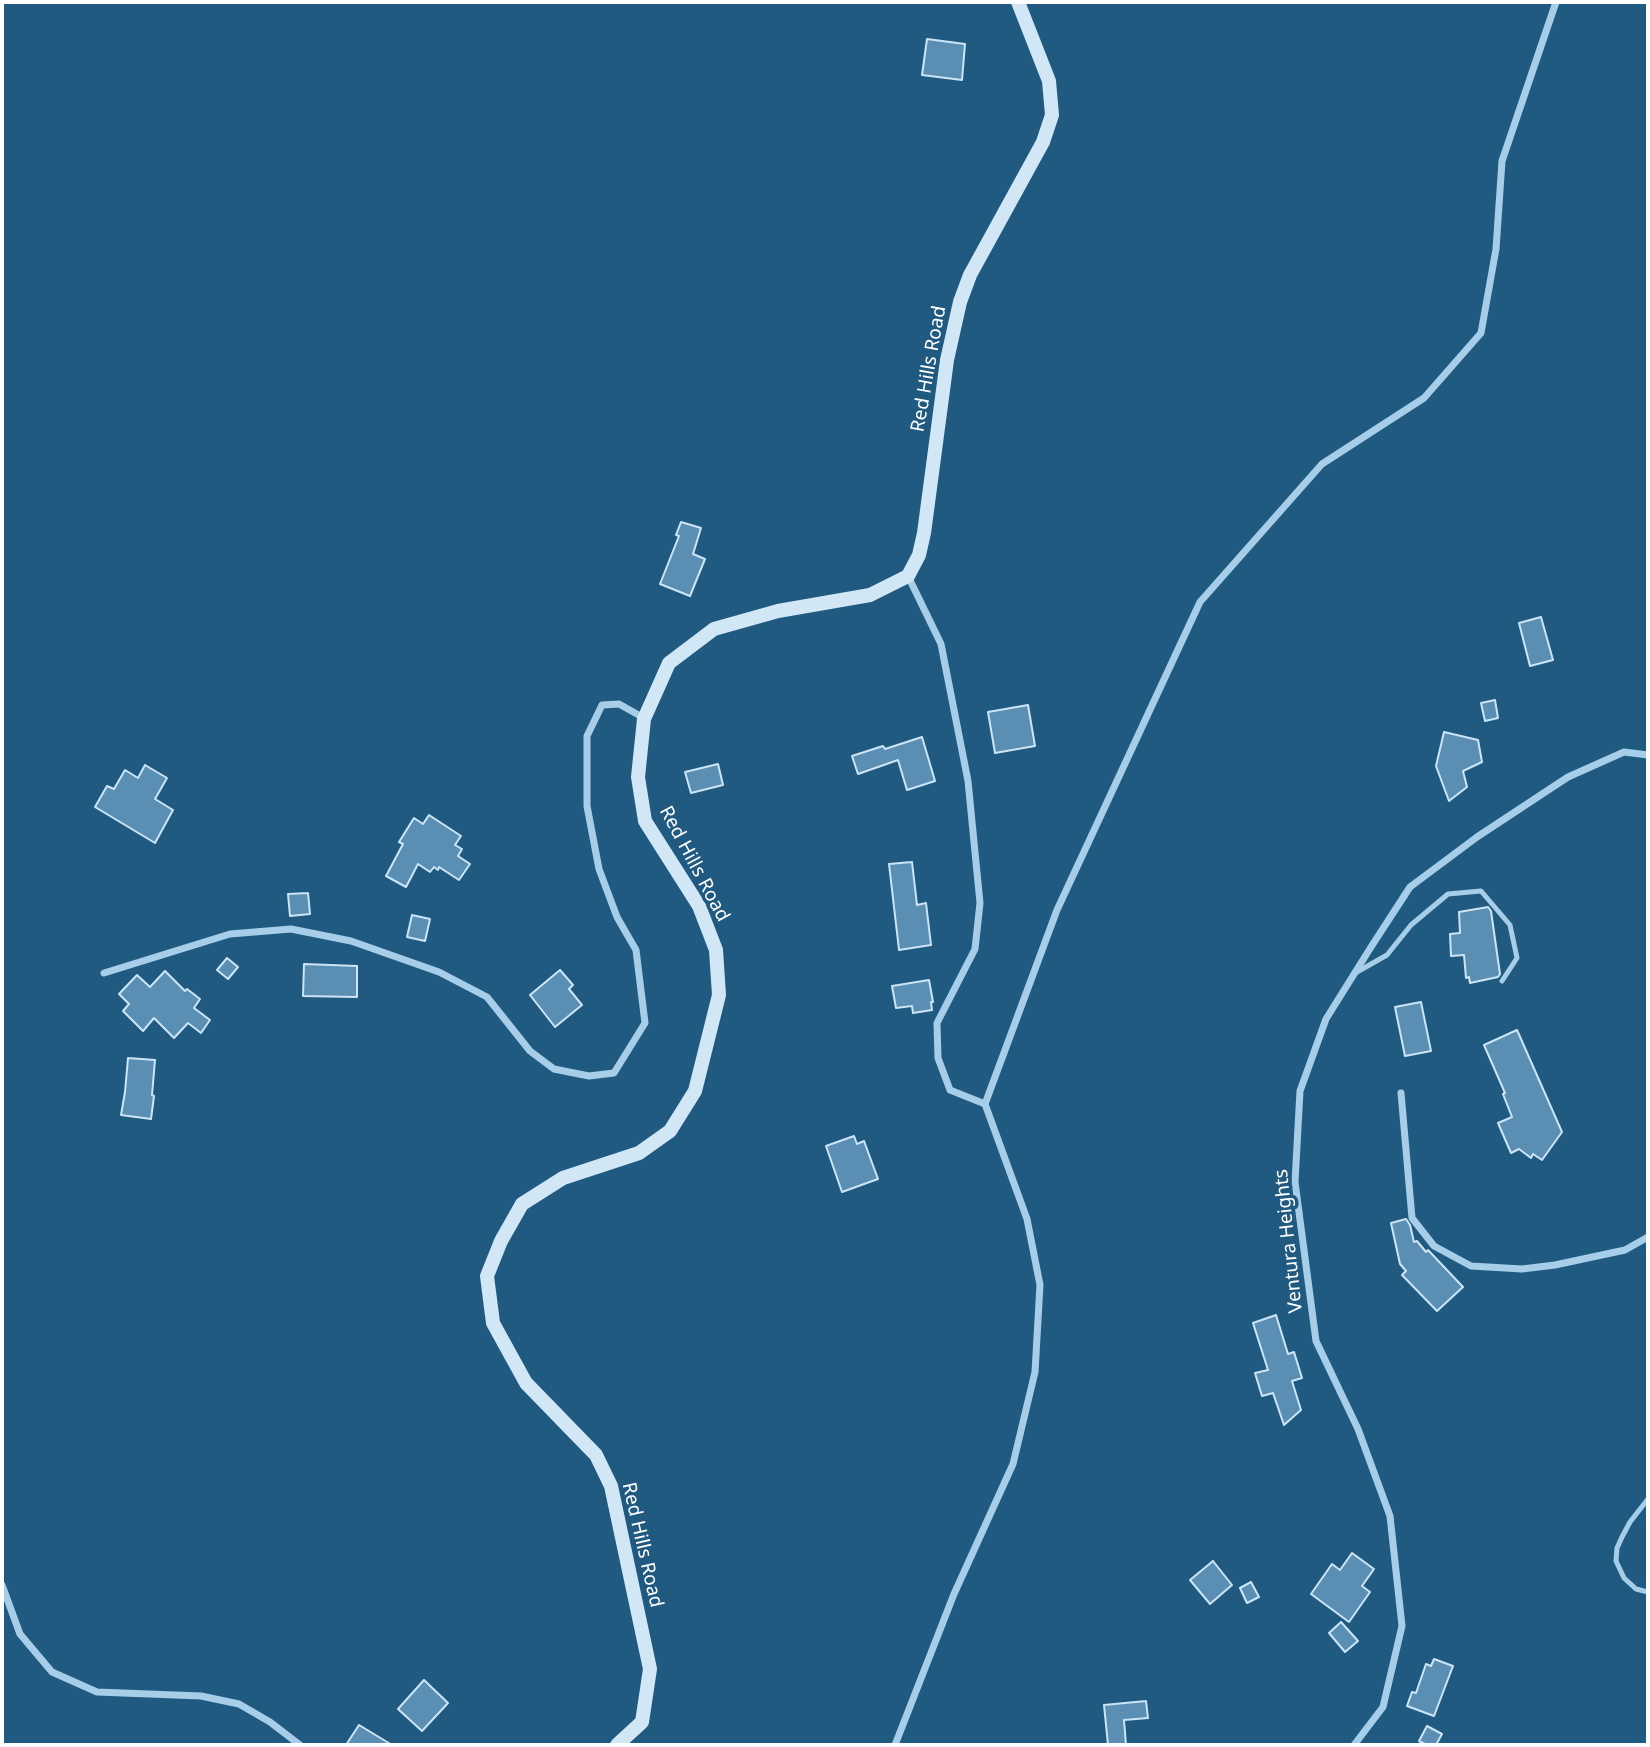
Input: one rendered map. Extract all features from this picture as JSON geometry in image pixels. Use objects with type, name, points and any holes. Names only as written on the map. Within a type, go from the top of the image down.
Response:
[{"type":"main road","name":"Red Hills Road","points":[[617,1745],[642,1723],[650,1669],[611,1486],[596,1455],[526,1383],[493,1323],[487,1276],[500,1241],[522,1204],[563,1178],[639,1153],[670,1131],[695,1091],[719,995],[716,950],[699,906],[645,821],[638,778],[644,719],[669,663],[714,629],[778,611],[870,595],[908,576],[919,555],[947,360],[960,302],[970,275],[1043,142],[1052,114],[1049,81],[1018,2]]},
{"type":"street","points":[[895,1745],[954,1594],[1013,1464],[1035,1372],[1041,1285],[1027,1219],[985,1104],[1057,909],[1200,602],[1322,464],[1424,398],[1481,333],[1496,249],[1502,161],[1556,2]]},
{"type":"street","points":[[908,576],[941,644],[968,781],[980,903],[975,949],[937,1023],[938,1058],[950,1090],[985,1104]]},
{"type":"street","points":[[104,973],[230,934],[292,929],[303,931],[351,941],[439,972],[487,997],[530,1051],[554,1069],[589,1076],[614,1073],[645,1023],[636,950],[617,917],[599,869],[587,806],[587,736],[602,705],[619,704],[644,719]]},
{"type":"street","name":"Ventura Heights","points":[[1354,1745],[1383,1707],[1402,1626],[1390,1516],[1357,1429],[1316,1341],[1295,1182],[1300,1091],[1326,1019],[1410,887],[1477,837],[1568,777],[1624,752],[1648,755]]},
{"type":"street","points":[[1401,1093],[1412,1218],[1434,1246],[1471,1266],[1522,1269],[1556,1265],[1625,1250],[1648,1237]]},
{"type":"street","points":[[2,1585],[20,1634],[52,1672],[97,1692],[201,1696],[239,1704],[270,1722],[300,1745]]},
{"type":"lane","points":[[1354,974],[1387,955],[1411,925],[1448,894],[1481,891],[1510,925],[1517,958],[1502,981]]},
{"type":"lane","points":[[1648,1499],[1626,1530],[1617,1548],[1616,1562],[1624,1578],[1636,1588],[1648,1592]]},
{"type":"building","points":[[927,39],[965,44],[962,80],[922,75]]},
{"type":"building","points":[[681,522],[701,528],[693,554],[705,559],[690,596],[660,584],[679,536],[676,535]]},
{"type":"building","points":[[1541,617],[1553,660],[1530,666],[1519,623]]},
{"type":"building","points":[[1495,700],[1498,718],[1485,721],[1481,703]]},
{"type":"building","points":[[1028,705],[1035,746],[995,753],[988,712]]},
{"type":"building","points":[[1444,732],[1478,740],[1482,762],[1463,771],[1467,787],[1449,801],[1436,766]]},
{"type":"building","points":[[922,737],[935,781],[907,790],[898,760],[858,774],[852,756]]},
{"type":"building","points":[[718,764],[723,785],[691,793],[685,772]]},
{"type":"building","points":[[145,765],[167,778],[155,799],[173,810],[155,843],[95,807],[107,786],[114,789],[125,770],[138,778]]},
{"type":"building","points":[[429,815],[461,836],[455,845],[462,849],[458,856],[470,864],[459,880],[439,867],[438,870],[434,867],[430,872],[418,864],[406,887],[386,876],[403,844],[399,842],[414,818],[423,824]]},
{"type":"building","points":[[912,862],[917,905],[926,903],[931,945],[899,950],[889,864]]},
{"type":"building","points":[[308,893],[310,914],[290,916],[288,894]]},
{"type":"building","points":[[1488,907],[1491,911],[1500,974],[1498,977],[1470,983],[1469,977],[1466,978],[1464,955],[1451,956],[1450,934],[1460,933],[1459,912]]},
{"type":"building","points":[[412,915],[430,919],[425,941],[407,937]]},
{"type":"building","points":[[227,958],[238,967],[228,979],[217,970]]},
{"type":"building","points":[[304,964],[357,966],[357,997],[303,996]]},
{"type":"building","points":[[560,970],[573,985],[569,989],[582,1005],[555,1027],[530,995]]},
{"type":"building","points":[[165,971],[185,991],[187,989],[200,999],[194,1008],[210,1020],[201,1033],[188,1023],[174,1038],[154,1018],[143,1031],[123,1011],[129,1004],[119,994],[137,975],[150,987]]},
{"type":"building","points":[[929,980],[932,1010],[913,1013],[912,1006],[896,1008],[892,986]]},
{"type":"building","points":[[1421,1002],[1431,1051],[1405,1056],[1395,1007]]},
{"type":"building","points":[[1517,1030],[1562,1132],[1542,1160],[1533,1154],[1531,1158],[1519,1149],[1511,1153],[1498,1123],[1512,1117],[1503,1094],[1505,1093],[1484,1045]]},
{"type":"building","points":[[128,1058],[155,1060],[151,1119],[121,1115]]},
{"type":"building","points":[[854,1136],[857,1144],[864,1141],[878,1179],[842,1192],[826,1146]]},
{"type":"building","points":[[1406,1219],[1414,1242],[1417,1241],[1426,1252],[1428,1250],[1463,1287],[1437,1311],[1402,1275],[1406,1271],[1400,1264],[1391,1223]]},
{"type":"building","points":[[1276,1315],[1288,1354],[1294,1352],[1302,1378],[1292,1381],[1301,1410],[1284,1425],[1273,1393],[1262,1396],[1255,1373],[1268,1370],[1253,1323]]},
{"type":"building","points":[[1352,1553],[1374,1569],[1362,1586],[1370,1592],[1349,1622],[1311,1594],[1332,1564],[1340,1570]]},
{"type":"building","points":[[1213,1561],[1232,1585],[1210,1604],[1190,1580]]},
{"type":"building","points":[[1251,1582],[1259,1597],[1247,1603],[1240,1588]]},
{"type":"building","points":[[1341,1622],[1358,1641],[1345,1652],[1329,1633]]},
{"type":"building","points":[[1434,1659],[1453,1666],[1434,1716],[1407,1706],[1412,1692],[1416,1693],[1426,1664],[1431,1666]]},
{"type":"building","points":[[424,1680],[448,1703],[422,1731],[398,1709]]},
{"type":"building","points":[[1146,1701],[1148,1718],[1124,1720],[1126,1745],[1108,1745],[1104,1705]]},
{"type":"building","points":[[359,1725],[392,1745],[346,1745]]},
{"type":"building","points":[[1427,1726],[1442,1734],[1436,1745],[1419,1741]]}]
